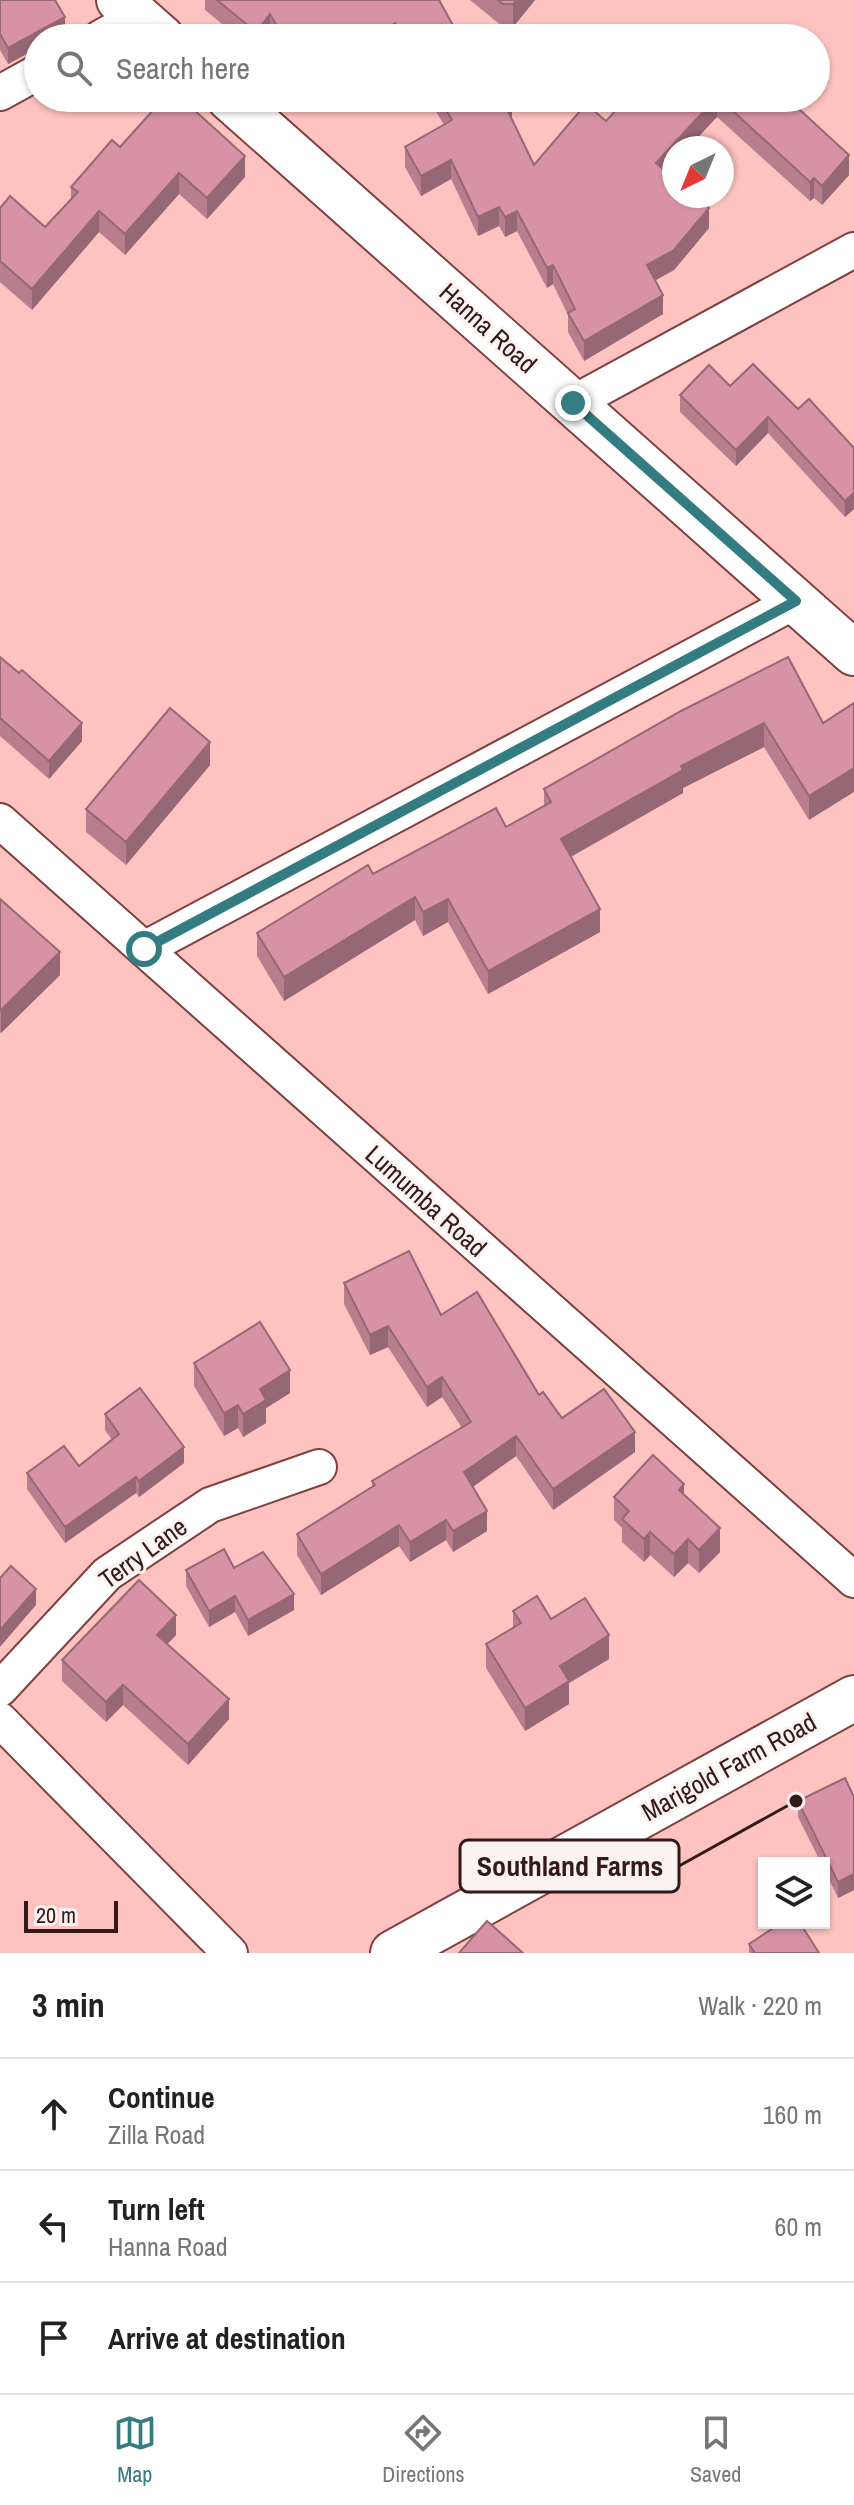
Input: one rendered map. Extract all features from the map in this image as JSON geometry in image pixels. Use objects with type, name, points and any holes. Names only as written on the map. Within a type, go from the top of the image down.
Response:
[{"type":"street","points":[[0,93],[24,80]]},
{"type":"street","name":"Hanna Road","points":[[245,112],[854,653]]},
{"type":"street","points":[[573,403],[854,250]]},
{"type":"street","points":[[144,949],[796,601]]},
{"type":"street","name":"Lumumba Road","points":[[0,821],[854,1580]]},
{"type":"street","name":"Terry Lane","points":[[0,1689],[107,1574],[210,1505],[319,1467]]},
{"type":"street","name":"Marigold Farm Road","points":[[393,1953],[854,1698]]},
{"type":"street","points":[[0,1720],[230,1953]]},
{"type":"building","points":[[0,0],[55,0],[65,17],[52,24],[24,24],[24,39],[8,48],[0,34]]},
{"type":"building","points":[[217,0],[439,0],[452,24],[276,24],[270,14],[262,24],[246,24]]},
{"type":"building","points":[[498,0],[516,0],[513,4],[503,4]]},
{"type":"building","points":[[151,112],[196,112],[245,156],[207,198],[179,173],[125,234],[99,211],[32,289],[0,261],[0,208],[10,196],[45,227],[78,192],[71,187],[112,140],[120,147]]},
{"type":"building","points":[[447,112],[508,112],[534,165],[579,112],[595,112],[606,121],[614,112],[703,112],[681,136],[662,136],[662,156],[656,163],[662,168],[662,208],[709,208],[674,250],[647,265],[663,295],[584,341],[568,313],[575,309],[553,265],[547,268],[517,211],[505,217],[499,207],[478,217],[451,160],[421,176],[405,147],[452,120]]},
{"type":"building","points":[[734,112],[802,112],[849,155],[822,186],[814,178],[810,182]]},
{"type":"building","points":[[753,364],[798,409],[809,399],[854,448],[854,493],[845,501],[768,417],[736,450],[680,395],[709,365],[730,386]]},
{"type":"building","points":[[0,657],[19,673],[22,670],[82,723],[49,761],[0,718]]},
{"type":"building","points":[[788,657],[823,723],[854,703],[854,768],[809,796],[764,723],[681,766],[683,770],[561,839],[600,909],[488,971],[448,899],[423,912],[415,897],[284,977],[257,933],[368,865],[373,874],[496,808],[506,827],[551,802],[544,789],[681,711]]},
{"type":"building","points":[[170,708],[210,742],[126,842],[86,809]]},
{"type":"building","points":[[0,899],[60,952],[1,1010],[0,1009]]},
{"type":"building","points":[[409,1251],[441,1315],[477,1292],[539,1395],[543,1392],[562,1418],[604,1389],[635,1432],[553,1489],[516,1436],[464,1472],[487,1511],[453,1531],[446,1520],[410,1542],[399,1525],[321,1574],[297,1534],[375,1485],[372,1481],[471,1422],[442,1377],[427,1387],[388,1326],[370,1335],[344,1283]]},
{"type":"building","points":[[260,1322],[290,1370],[260,1389],[266,1400],[243,1414],[238,1405],[224,1413],[194,1363]]},
{"type":"building","points":[[140,1388],[184,1447],[139,1481],[136,1477],[65,1527],[27,1473],[64,1446],[79,1466],[119,1434],[105,1414]]},
{"type":"building","points":[[653,1455],[684,1484],[679,1490],[720,1528],[699,1550],[688,1539],[674,1554],[650,1532],[644,1539],[622,1519],[629,1511],[614,1497]]},
{"type":"building","points":[[224,1549],[234,1568],[263,1552],[294,1594],[248,1620],[235,1596],[209,1611],[186,1570]]},
{"type":"building","points":[[11,1566],[36,1589],[0,1630],[0,1578]]},
{"type":"building","points":[[139,1580],[176,1615],[157,1635],[229,1699],[188,1744],[123,1685],[106,1702],[62,1660]]},
{"type":"building","points":[[537,1596],[551,1619],[585,1598],[609,1635],[560,1666],[569,1681],[525,1708],[486,1644],[521,1623],[513,1611]]},
{"type":"building","points":[[845,1778],[854,1797],[854,1874],[838,1882],[830,1866],[830,1857],[826,1857],[798,1801]]},
{"type":"building","points":[[487,1921],[523,1953],[459,1953]]},
{"type":"building","points":[[772,1929],[804,1929],[819,1953],[755,1953],[749,1944]]},
{"type":"place","name":"Southland Farms","points":[[796,1801]]},
{"type":"route","points":[[144,949],[796,601],[573,403]]}]
